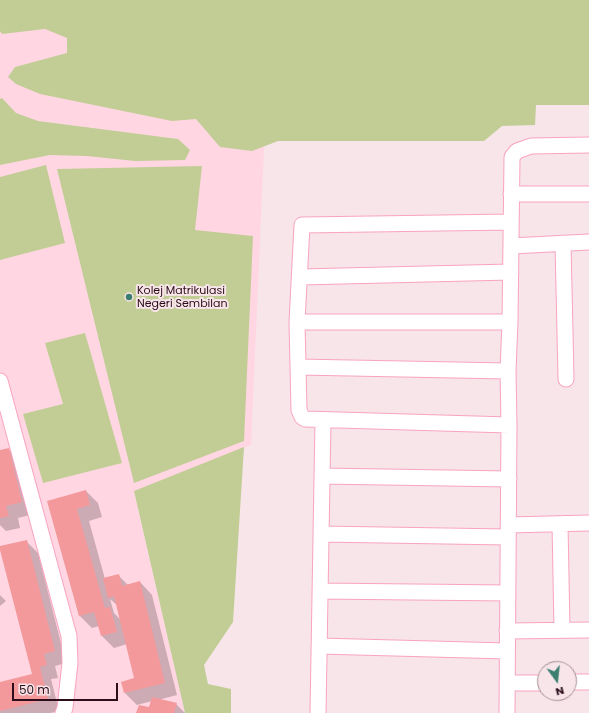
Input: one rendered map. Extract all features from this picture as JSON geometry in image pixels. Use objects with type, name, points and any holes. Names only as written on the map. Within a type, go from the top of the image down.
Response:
[{"type":"street","points":[[507,713],[509,480],[508,371],[512,157],[517,151],[530,146],[589,145]]},
{"type":"street","points":[[511,194],[589,194]]},
{"type":"street","points":[[509,425],[305,419],[300,414],[297,322],[301,227],[303,224],[511,222]]},
{"type":"street","points":[[511,246],[589,242]]},
{"type":"street","points":[[563,243],[566,379]]},
{"type":"street","points":[[300,277],[511,272]]},
{"type":"street","points":[[297,322],[510,322]]},
{"type":"street","points":[[298,367],[508,371]]},
{"type":"street","points":[[0,381],[69,636],[70,662],[65,708],[63,713]]},
{"type":"street","points":[[318,713],[323,420]]},
{"type":"street","points":[[322,476],[509,480]]},
{"type":"street","points":[[322,534],[508,531],[560,524],[589,523]]},
{"type":"street","points":[[560,524],[562,630]]},
{"type":"street","points":[[320,591],[508,593]]},
{"type":"street","points":[[507,631],[589,630]]},
{"type":"street","points":[[318,646],[507,651]]},
{"type":"street","points":[[577,682],[589,682]]},
{"type":"street","points":[[507,683],[537,683]]},
{"type":"shaded area","name":"Kolej Matrikulasi Negeri Sembilan","points":[[0,0],[315,0],[264,149],[251,445],[134,492],[185,713],[0,713]]},
{"type":"green space","points":[[0,0],[589,0],[589,105],[536,105],[535,125],[502,126],[484,141],[278,141],[252,151],[220,147],[196,119],[172,121],[40,94],[16,84],[8,77],[15,67],[67,53],[67,38],[45,29],[2,34],[0,31]]},
{"type":"green space","points":[[2,98],[16,113],[38,121],[178,139],[190,150],[185,160],[135,161],[87,156],[50,155],[0,165],[0,99]]},
{"type":"green space","points":[[46,165],[65,243],[0,260],[0,177]]},
{"type":"green space","points":[[202,166],[195,230],[253,236],[244,441],[134,483],[57,169]]},
{"type":"green space","points":[[85,333],[122,463],[43,483],[23,414],[63,404],[45,343]]},
{"type":"green space","points":[[244,447],[233,622],[204,665],[208,684],[231,689],[231,713],[185,713],[134,491]]},
{"type":"building","points":[[9,448],[22,502],[6,506],[9,516],[0,518],[0,450]]},
{"type":"building","points":[[86,490],[90,505],[77,509],[105,608],[110,607],[117,632],[101,636],[94,612],[79,616],[47,501]]},
{"type":"building","points":[[27,540],[55,651],[44,654],[47,665],[40,667],[48,699],[0,711],[0,682],[32,674],[0,550],[0,546]]},
{"type":"building","points":[[119,574],[122,586],[140,581],[165,683],[124,693],[121,682],[134,678],[114,596],[108,598],[103,578]]},
{"type":"building","points":[[152,697],[177,703],[174,713],[136,713],[139,705],[149,707]]},
{"type":"place","name":"Kolej Matrikulasi Negeri Sembilan","points":[[129,297]]}]
